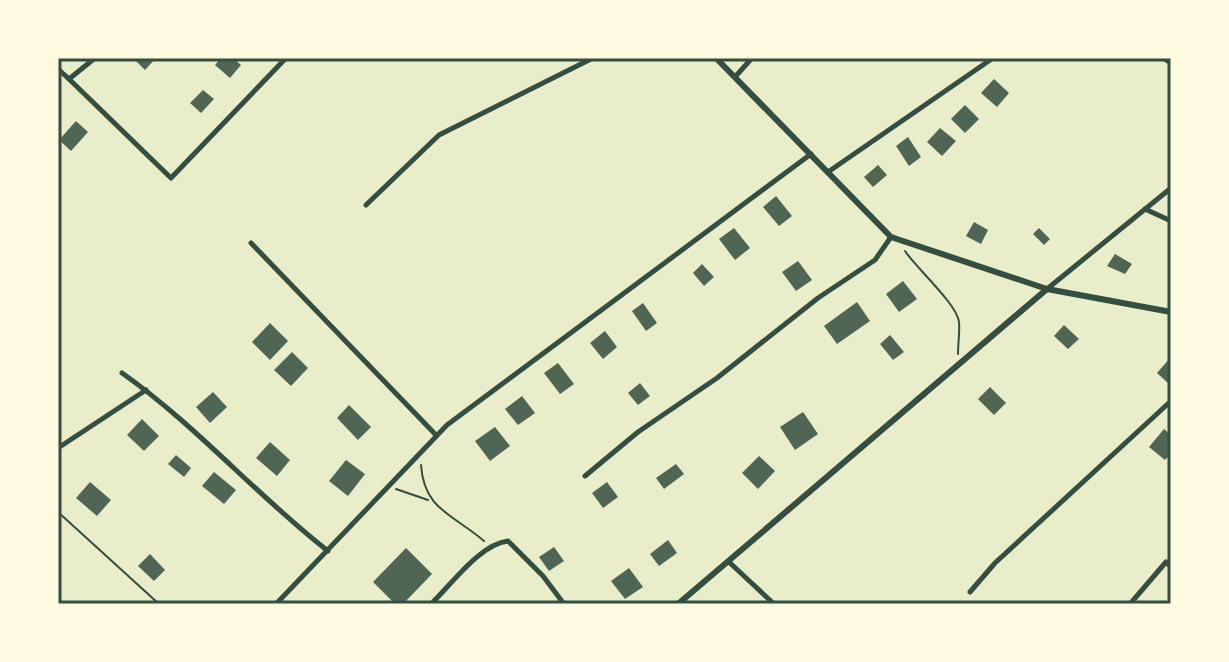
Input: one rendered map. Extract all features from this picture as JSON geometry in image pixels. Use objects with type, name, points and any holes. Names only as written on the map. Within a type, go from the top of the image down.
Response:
[{"type":"street","points":[[69,79],[95,58]]},
{"type":"street","points":[[58,69],[171,178],[286,58]]},
{"type":"street","points":[[366,205],[439,135],[593,58]]},
{"type":"street","points":[[716,58],[894,238],[1047,289],[1171,312]]},
{"type":"street","points":[[735,77],[752,58]]},
{"type":"street","points":[[828,172],[993,58]]},
{"type":"street","points":[[1163,58],[1171,63]]},
{"type":"street","points":[[276,604],[436,435],[811,154]]},
{"type":"street","points":[[678,604],[1047,289],[1171,188]]},
{"type":"street","points":[[1145,209],[1171,221]]},
{"type":"street","points":[[585,476],[638,432],[717,378],[818,298],[875,260],[894,238]]},
{"type":"street","points":[[251,243],[436,435]]},
{"type":"street","points":[[122,373],[146,390],[276,510],[328,551]]},
{"type":"street","points":[[58,448],[146,390]]},
{"type":"street","points":[[970,592],[995,563],[1171,401]]},
{"type":"street","points":[[431,604],[491,548],[508,541],[564,604]]},
{"type":"street","points":[[729,562],[774,604]]},
{"type":"street","points":[[1130,604],[1166,562],[1171,567]]},
{"type":"lane","points":[[58,512],[159,604]]},
{"type":"path","points":[[894,238],[920,273],[954,308],[959,320],[958,366]]},
{"type":"path","points":[[420,452],[422,485],[429,500]]},
{"type":"path","points":[[384,491],[401,489],[429,500],[463,523],[491,548]]},
{"type":"building","points":[[133,58],[156,58],[145,70]]},
{"type":"building","points":[[221,58],[233,58],[241,65],[230,78],[215,65]]},
{"type":"building","points":[[994,79],[1009,93],[997,107],[981,93]]},
{"type":"building","points":[[203,90],[214,99],[201,113],[190,103]]},
{"type":"building","points":[[965,105],[979,119],[965,133],[951,119]]},
{"type":"building","points":[[76,121],[88,132],[71,151],[59,140]]},
{"type":"building","points":[[940,128],[956,141],[942,156],[927,142]]},
{"type":"building","points":[[908,137],[921,157],[909,166],[896,146]]},
{"type":"building","points":[[878,165],[887,175],[873,187],[864,177]]},
{"type":"building","points":[[776,196],[792,216],[779,226],[763,207]]},
{"type":"building","points":[[974,222],[988,230],[981,244],[966,236]]},
{"type":"building","points":[[734,228],[750,248],[735,260],[719,239]]},
{"type":"building","points":[[1039,228],[1050,239],[1044,245],[1033,234]]},
{"type":"building","points":[[1115,254],[1132,264],[1125,274],[1107,266]]},
{"type":"building","points":[[798,261],[812,280],[796,291],[782,272]]},
{"type":"building","points":[[702,264],[714,277],[704,286],[693,273]]},
{"type":"building","points":[[903,281],[917,299],[899,312],[886,294]]},
{"type":"building","points":[[857,302],[870,321],[837,344],[824,326]]},
{"type":"building","points":[[643,303],[657,323],[646,331],[632,311]]},
{"type":"building","points":[[270,323],[288,341],[270,360],[252,342]]},
{"type":"building","points":[[1064,325],[1079,339],[1068,349],[1054,336]]},
{"type":"building","points":[[605,331],[617,347],[603,359],[590,343]]},
{"type":"building","points":[[890,335],[904,352],[893,360],[880,344]]},
{"type":"building","points":[[292,352],[308,368],[291,386],[274,370]]},
{"type":"building","points":[[1171,357],[1171,382],[1169,384],[1157,373]]},
{"type":"building","points":[[558,363],[574,384],[560,394],[544,373]]},
{"type":"building","points":[[640,383],[650,396],[638,405],[628,393]]},
{"type":"building","points":[[990,387],[1006,403],[994,415],[978,399]]},
{"type":"building","points":[[213,392],[227,407],[210,423],[196,407]]},
{"type":"building","points":[[522,396],[535,413],[518,425],[505,409]]},
{"type":"building","points":[[349,405],[371,427],[358,440],[337,418]]},
{"type":"building","points":[[803,412],[818,434],[795,450],[780,427]]},
{"type":"building","points":[[142,419],[159,436],[144,451],[127,435]]},
{"type":"building","points":[[495,427],[510,446],[490,461],[475,441]]},
{"type":"building","points":[[1164,429],[1171,435],[1171,454],[1165,460],[1149,447]]},
{"type":"building","points":[[270,442],[290,460],[277,476],[256,458]]},
{"type":"building","points":[[176,455],[191,468],[184,477],[168,464]]},
{"type":"building","points":[[759,456],[775,471],[758,489],[742,473]]},
{"type":"building","points":[[346,460],[365,474],[348,496],[329,481]]},
{"type":"building","points":[[676,464],[684,474],[664,489],[656,478]]},
{"type":"building","points":[[214,472],[236,490],[224,504],[202,486]]},
{"type":"building","points":[[90,482],[111,500],[97,516],[76,498]]},
{"type":"building","points":[[607,482],[618,497],[603,508],[592,493]]},
{"type":"building","points":[[668,540],[677,553],[659,566],[650,554]]},
{"type":"building","points":[[554,547],[564,561],[549,571],[539,557]]},
{"type":"building","points":[[406,548],[432,574],[403,604],[395,604],[373,582]]},
{"type":"building","points":[[150,554],[165,570],[154,581],[138,566]]},
{"type":"building","points":[[629,568],[643,587],[625,599],[611,581]]}]
